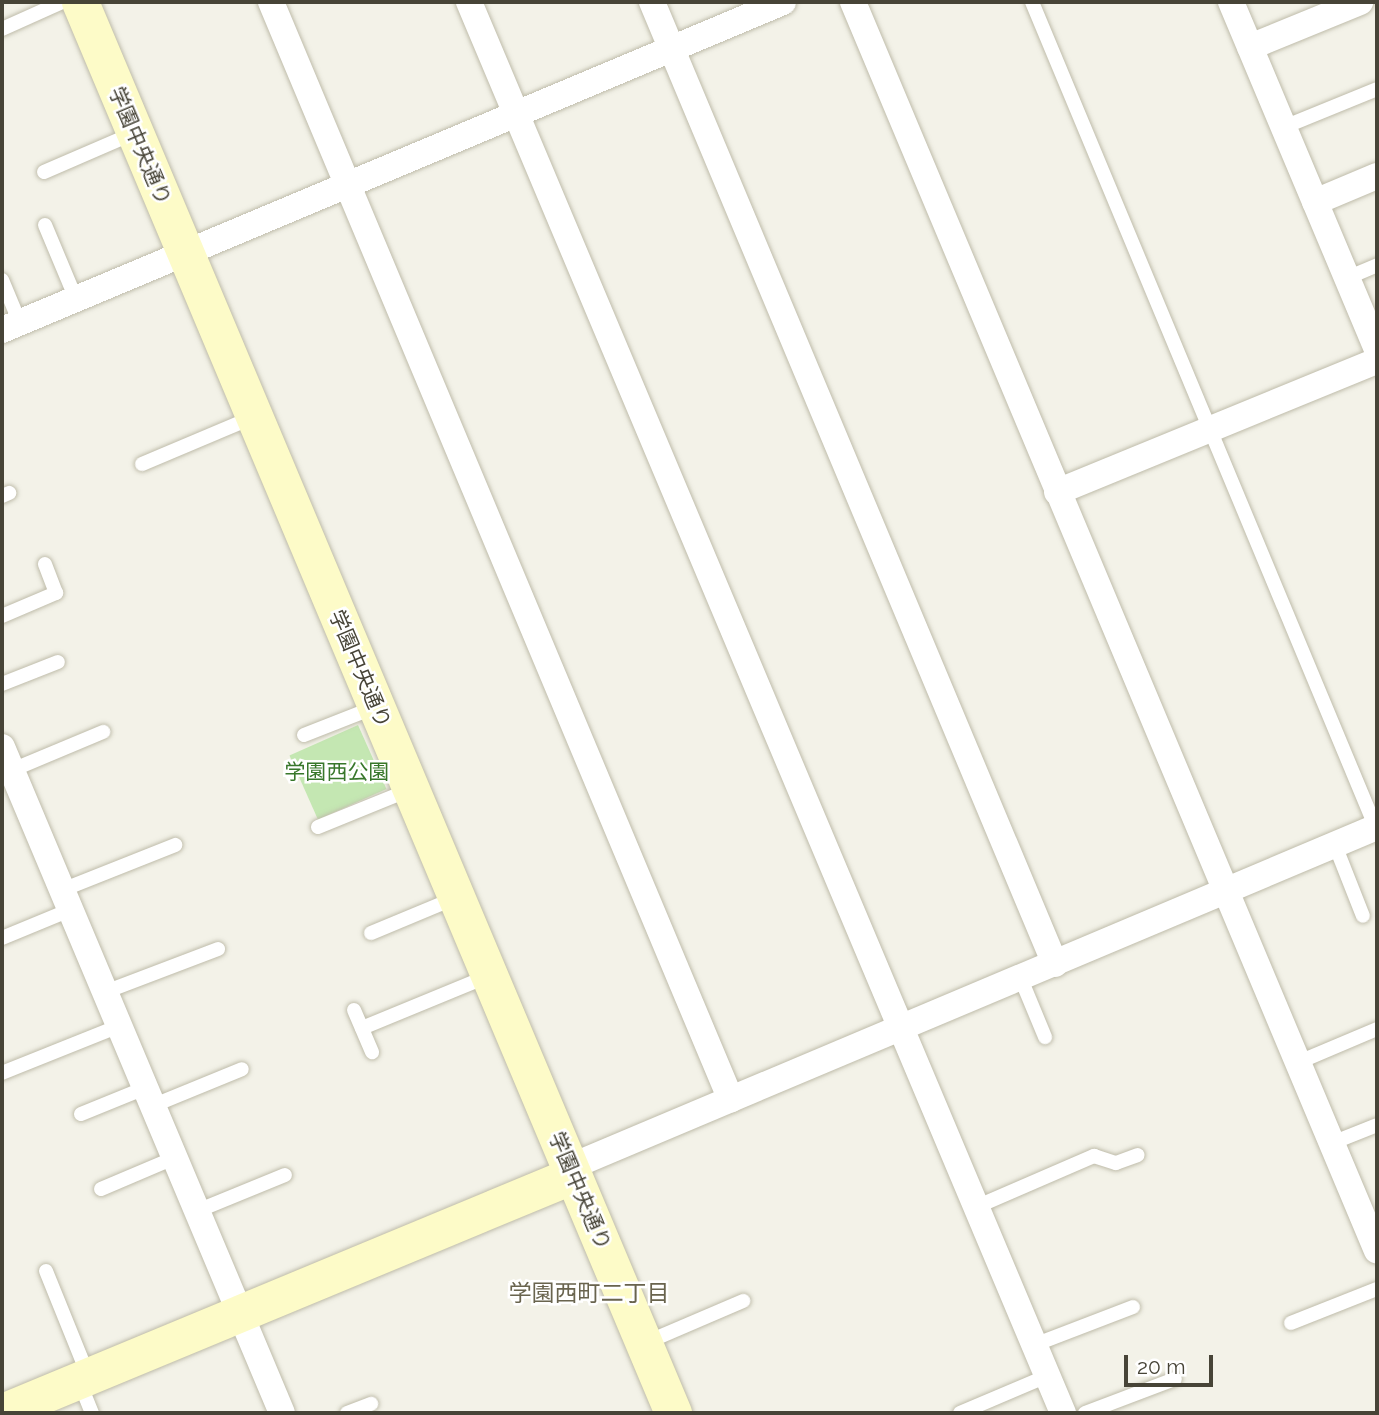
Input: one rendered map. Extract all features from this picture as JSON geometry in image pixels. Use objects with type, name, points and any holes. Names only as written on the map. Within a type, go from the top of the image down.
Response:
[{"type":"street","name":"学園中央通り","points":[[79,2],[673,1413]]},
{"type":"street","points":[[271,2],[731,1100]]},
{"type":"street","points":[[469,2],[1063,1413]]},
{"type":"street","points":[[652,2],[1055,964]]},
{"type":"street","points":[[11,327],[783,2]]},
{"type":"street","points":[[853,2],[1332,1143],[1374,1234]]},
{"type":"street","points":[[1231,2],[1377,349]]},
{"type":"street","points":[[1250,47],[1360,2]]},
{"type":"street","points":[[1315,202],[1377,176]]},
{"type":"street","points":[[1057,492],[1377,361]]},
{"type":"street","points":[[8,770],[66,900],[282,1413]]},
{"type":"street","points":[[2,1412],[1021,979],[1225,888],[1377,827]]},
{"type":"lane","points":[[2,29],[62,2]]},
{"type":"lane","points":[[1032,2],[1377,827]]},
{"type":"lane","points":[[1284,127],[1377,89]]},
{"type":"lane","points":[[44,172],[135,133]]},
{"type":"lane","points":[[45,225],[76,299]]},
{"type":"lane","points":[[1347,278],[1377,265]]},
{"type":"lane","points":[[2,279],[11,327]]},
{"type":"lane","points":[[142,464],[254,416]]},
{"type":"lane","points":[[2,616],[56,593],[45,564]]},
{"type":"lane","points":[[2,684],[58,662]]},
{"type":"lane","points":[[304,735],[376,707]]},
{"type":"lane","points":[[8,770],[103,732]]},
{"type":"lane","points":[[318,827],[410,789]]},
{"type":"lane","points":[[2,938],[66,900],[175,845]]},
{"type":"lane","points":[[1335,845],[1363,916]]},
{"type":"lane","points":[[371,933],[456,897]]},
{"type":"lane","points":[[105,992],[218,948]]},
{"type":"lane","points":[[362,1028],[489,976]]},
{"type":"lane","points":[[1021,979],[1045,1037]]},
{"type":"lane","points":[[354,1010],[372,1052]]},
{"type":"lane","points":[[2,1073],[119,1026]]},
{"type":"lane","points":[[1299,1062],[1377,1029]]},
{"type":"lane","points":[[81,1114],[242,1069]]},
{"type":"lane","points":[[1332,1143],[1377,1125]]},
{"type":"lane","points":[[976,1207],[1094,1156],[1116,1163],[1138,1155]]},
{"type":"lane","points":[[101,1189],[174,1158]]},
{"type":"lane","points":[[197,1211],[285,1175]]},
{"type":"lane","points":[[46,1271],[83,1377],[92,1413]]},
{"type":"lane","points":[[1290,1323],[1377,1289]]},
{"type":"lane","points":[[643,1344],[743,1301]]},
{"type":"lane","points":[[1034,1345],[1133,1307]]},
{"type":"lane","points":[[960,1413],[1047,1376]]},
{"type":"lane","points":[[1085,1413],[1175,1379]]},
{"type":"lane","points":[[347,1413],[371,1404]]},
{"type":"green space","name":"学園西公園","points":[[358,725],[386,789],[318,819],[289,756]]},
{"type":"district","name":"学園西町二丁目","points":[[589,1293]]}]
